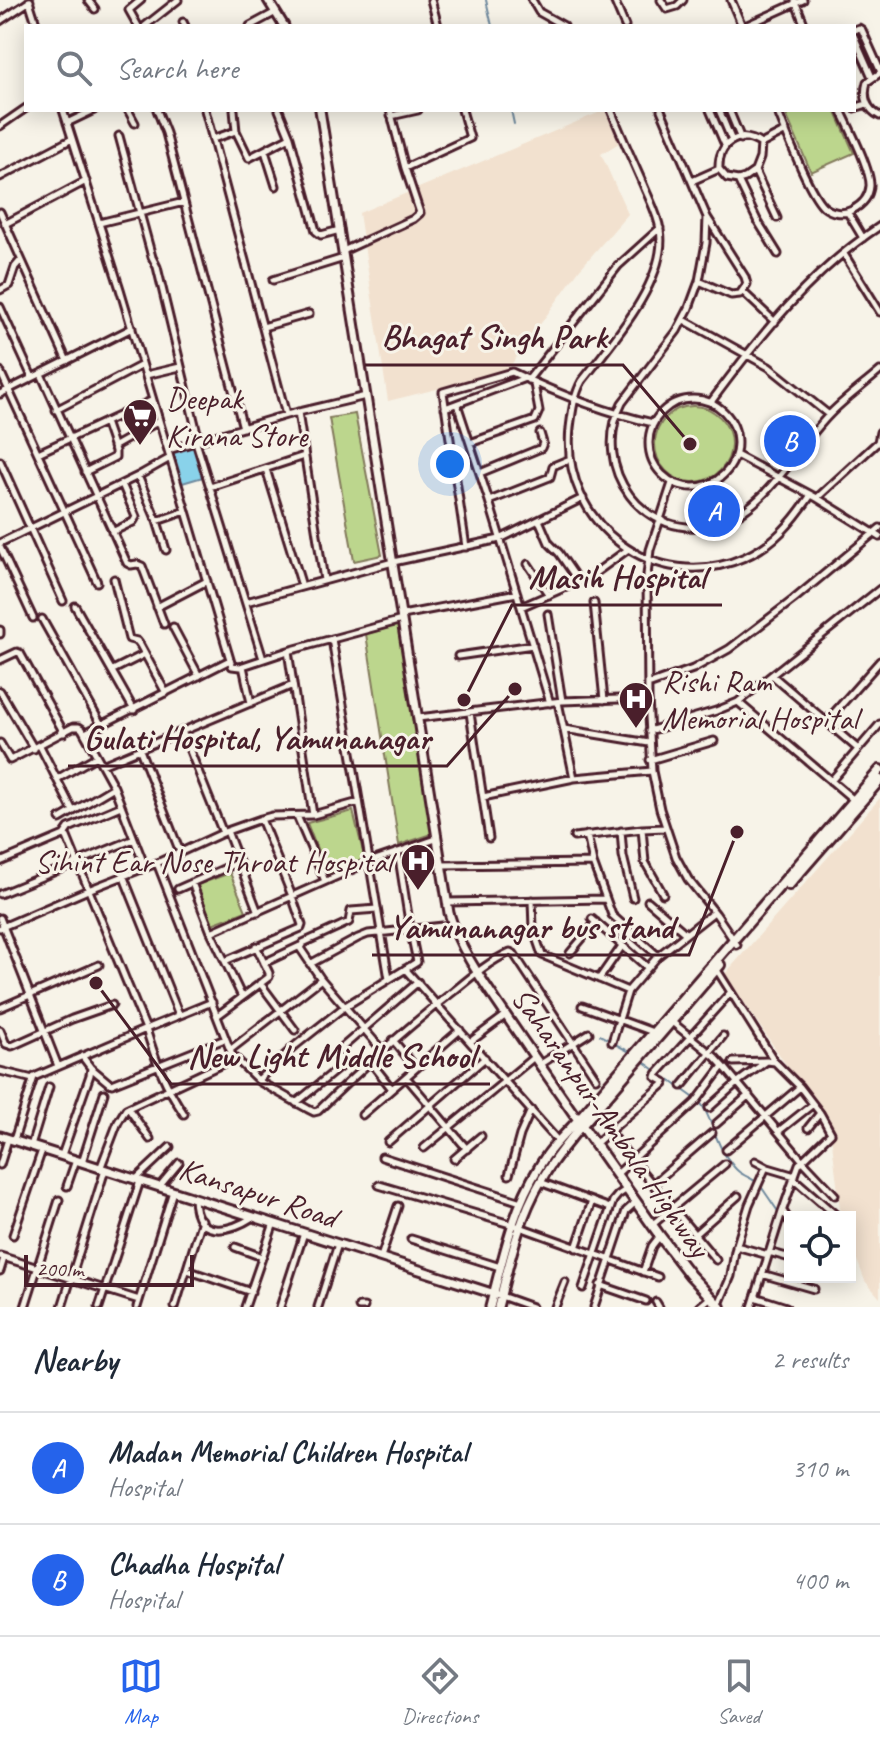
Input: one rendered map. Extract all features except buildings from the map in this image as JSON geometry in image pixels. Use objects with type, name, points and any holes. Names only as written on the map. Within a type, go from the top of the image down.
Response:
[{"type":"main road","points":[[271,1],[283,24]]},
{"type":"main road","name":"Saharanpur-Ambala Highway","points":[[320,112],[452,925],[477,973],[539,1065],[660,1236],[719,1306]]},
{"type":"main road","points":[[498,1307],[501,1267],[516,1227],[540,1182],[580,1122],[654,1032],[856,802],[880,770]]},
{"type":"main road","points":[[856,802],[880,780]]},
{"type":"main road","points":[[490,1307],[497,1295],[521,1202],[539,1166],[558,1141],[580,1122],[671,1021],[735,943]]},
{"type":"main road","name":"Kansapur Road","points":[[7,1138],[497,1295]]},
{"type":"street","points":[[88,0],[95,9]]},
{"type":"street","points":[[137,24],[129,10],[141,0]]},
{"type":"street","points":[[148,24],[178,0]]},
{"type":"street","points":[[431,0],[437,24]]},
{"type":"street","points":[[532,0],[539,12],[560,24]]},
{"type":"street","points":[[614,0],[624,24]]},
{"type":"street","points":[[661,0],[667,9],[683,0]]},
{"type":"street","points":[[731,0],[743,24]]},
{"type":"street","points":[[748,24],[803,0]]},
{"type":"street","points":[[0,21],[29,1],[36,24]]},
{"type":"street","points":[[795,2],[804,24]]},
{"type":"street","points":[[254,24],[276,12]]},
{"type":"street","points":[[856,31],[859,28],[862,30],[880,72],[866,85],[867,104],[880,116]]},
{"type":"street","points":[[856,38],[872,77]]},
{"type":"street","points":[[856,107],[867,104]]},
{"type":"street","points":[[0,126],[24,109]]},
{"type":"street","points":[[64,112],[234,667],[402,617],[517,593]]},
{"type":"street","points":[[67,123],[90,112]]},
{"type":"street","points":[[129,112],[135,123]]},
{"type":"street","points":[[158,112],[243,428]]},
{"type":"street","points":[[206,112],[286,415]]},
{"type":"street","points":[[234,112],[236,131],[247,157],[290,137]]},
{"type":"street","points":[[280,112],[290,137],[316,231],[321,235],[340,230]]},
{"type":"street","points":[[405,168],[470,138],[463,112]]},
{"type":"street","points":[[612,112],[660,228],[661,238],[659,257],[639,306],[582,381],[574,400],[569,436],[570,459],[583,498],[600,526],[627,550],[648,561],[682,568],[721,566],[747,557],[777,538],[814,496],[879,443],[880,432]]},
{"type":"street","points":[[662,112],[707,217],[747,284],[734,295],[699,281]]},
{"type":"street","points":[[711,112],[725,145]]},
{"type":"street","points":[[720,112],[732,141]]},
{"type":"street","points":[[730,112],[741,139]]},
{"type":"street","points":[[778,112],[820,203],[836,213],[848,213],[866,198],[870,181],[848,112]]},
{"type":"street","points":[[273,280],[343,255],[420,213],[390,113]]},
{"type":"street","points":[[213,139],[236,131]]},
{"type":"street","points":[[761,144],[786,131]]},
{"type":"street","points":[[119,136],[157,267],[210,487],[263,659]]},
{"type":"street","points":[[0,177],[72,139]]},
{"type":"street","points":[[741,139],[752,139],[761,144],[755,171],[745,178],[727,178],[719,169],[718,162],[725,145],[741,139]]},
{"type":"street","points":[[265,151],[276,186]]},
{"type":"street","points":[[692,181],[719,169]]},
{"type":"street","points":[[755,171],[777,218]]},
{"type":"street","points":[[738,180],[778,254]]},
{"type":"street","points":[[5,224],[86,181]]},
{"type":"street","points":[[99,223],[184,202]]},
{"type":"street","points":[[0,212],[67,361]]},
{"type":"street","points":[[848,213],[863,238]]},
{"type":"street","points":[[707,217],[699,281],[684,320],[622,403],[617,415],[613,434],[615,467],[632,500],[642,510],[681,526],[706,526],[734,517],[754,504],[829,415],[880,371]]},
{"type":"street","points":[[711,402],[747,354],[817,276],[880,226]]},
{"type":"street","points":[[445,408],[529,381],[618,266],[660,228]]},
{"type":"street","points":[[844,254],[880,312]]},
{"type":"street","points":[[0,290],[10,283],[21,260]]},
{"type":"street","points":[[742,291],[775,322]]},
{"type":"street","points":[[0,307],[32,377]]},
{"type":"street","points":[[263,327],[309,314]]},
{"type":"street","points":[[684,320],[775,371],[829,415]]},
{"type":"street","points":[[0,394],[132,328]]},
{"type":"street","points":[[56,410],[142,365]]},
{"type":"street","points":[[146,375],[180,367]]},
{"type":"street","points":[[0,371],[97,582]]},
{"type":"street","points":[[466,547],[445,392],[512,372],[574,400],[653,423]]},
{"type":"street","points":[[41,374],[128,565],[142,566],[164,624]]},
{"type":"street","points":[[470,443],[535,420],[539,411],[529,381]]},
{"type":"street","points":[[168,450],[286,415],[366,396]]},
{"type":"street","points":[[685,399],[711,402],[730,419],[735,430],[736,455],[722,477],[711,484],[698,488],[672,483],[661,475],[653,463],[649,436],[653,423],[661,412],[685,399]]},
{"type":"street","points":[[37,453],[153,400]]},
{"type":"street","points":[[457,404],[550,703]]},
{"type":"street","points":[[298,412],[324,580]]},
{"type":"street","points":[[113,447],[159,421]]},
{"type":"street","points":[[85,472],[115,457],[105,422]]},
{"type":"street","points":[[480,473],[541,448],[544,445],[540,433]]},
{"type":"street","points":[[736,455],[814,496],[877,535]]},
{"type":"street","points":[[210,487],[304,456]]},
{"type":"street","points":[[33,618],[0,545],[170,458]]},
{"type":"street","points":[[489,501],[550,477],[553,466],[570,459]]},
{"type":"street","points":[[0,461],[63,601]]},
{"type":"street","points":[[266,469],[302,586]]},
{"type":"street","points":[[138,476],[166,550]]},
{"type":"street","points":[[672,483],[648,561],[650,760],[665,828],[682,869],[735,943]]},
{"type":"street","points":[[112,532],[133,522],[136,517],[122,484]]},
{"type":"street","points":[[246,602],[393,562],[500,539],[583,498]]},
{"type":"street","points":[[157,521],[186,511]]},
{"type":"street","points":[[539,520],[549,543],[579,582]]},
{"type":"street","points":[[648,685],[693,669],[729,649],[877,535],[880,528]]},
{"type":"street","points":[[521,607],[597,573],[627,550]]},
{"type":"street","points":[[528,564],[549,595]]},
{"type":"street","points":[[114,579],[129,639],[138,642],[166,693]]},
{"type":"street","points":[[157,607],[207,581]]},
{"type":"street","points":[[649,731],[706,715],[738,702],[879,592]]},
{"type":"street","points":[[594,603],[604,700]]},
{"type":"street","points":[[75,606],[134,710]]},
{"type":"street","points":[[548,614],[574,778]]},
{"type":"street","points":[[42,619],[102,726]]},
{"type":"street","points":[[173,627],[199,676]]},
{"type":"street","points":[[332,639],[389,979]]},
{"type":"street","points":[[458,656],[533,645]]},
{"type":"street","points":[[288,651],[313,815]]},
{"type":"street","points":[[1,658],[20,653],[64,733]]},
{"type":"street","points":[[113,671],[145,654]]},
{"type":"street","points":[[85,733],[230,660]]},
{"type":"street","points":[[826,722],[880,661]]},
{"type":"street","points":[[243,666],[251,703]]},
{"type":"street","points":[[773,676],[858,749]]},
{"type":"street","points":[[102,766],[293,685]]},
{"type":"street","points":[[0,691],[57,779],[73,811]]},
{"type":"street","points":[[417,718],[560,702],[648,698]]},
{"type":"street","points":[[738,702],[856,802]]},
{"type":"street","points":[[470,713],[489,838]]},
{"type":"street","points":[[831,781],[880,724]]},
{"type":"street","points":[[0,743],[10,760],[76,727],[82,729],[114,787],[145,867]]},
{"type":"street","points":[[564,729],[649,743]]},
{"type":"street","points":[[182,731],[258,912]]},
{"type":"street","points":[[650,760],[714,741]]},
{"type":"street","points":[[140,750],[180,852]]},
{"type":"street","points":[[57,779],[97,756]]},
{"type":"street","points":[[483,797],[574,778],[652,771]]},
{"type":"street","points":[[60,819],[114,787]]},
{"type":"street","points":[[2,928],[261,819],[313,815],[359,802]]},
{"type":"street","points":[[0,862],[121,806]]},
{"type":"street","points":[[297,816],[325,881]]},
{"type":"street","points":[[225,961],[301,928],[292,896],[261,819]]},
{"type":"street","points":[[574,837],[665,828]]},
{"type":"street","points":[[642,829],[645,862],[663,894]]},
{"type":"street","points":[[621,831],[623,856],[633,898]]},
{"type":"street","points":[[64,835],[146,1029],[167,1089],[184,1114]]},
{"type":"street","points":[[587,835],[593,863],[612,915],[658,956]]},
{"type":"street","points":[[0,894],[134,839]]},
{"type":"street","points":[[211,932],[369,862],[436,839]]},
{"type":"street","points":[[258,1080],[344,1007],[417,962],[398,852]]},
{"type":"street","points":[[178,889],[239,862]]},
{"type":"street","points":[[157,863],[235,1058],[258,1080],[314,1112],[393,1040],[508,952],[513,952],[596,1078]]},
{"type":"street","points":[[441,865],[593,863]]},
{"type":"street","points":[[123,875],[179,1016]]},
{"type":"street","points":[[192,883],[242,997]]},
{"type":"street","points":[[447,902],[605,899]]},
{"type":"street","points":[[532,900],[533,929],[542,955],[628,991]]},
{"type":"street","points":[[648,901],[685,933]]},
{"type":"street","points":[[264,963],[349,922],[351,911],[377,909]]},
{"type":"street","points":[[612,1042],[628,991],[658,956],[714,912]]},
{"type":"street","points":[[0,918],[58,1066]]},
{"type":"street","points":[[570,953],[594,921],[647,967]]},
{"type":"street","points":[[310,964],[358,938],[381,932],[452,925]]},
{"type":"street","points":[[216,1016],[268,978],[256,946]]},
{"type":"street","points":[[301,946],[301,951],[321,979],[382,1050]]},
{"type":"street","points":[[599,979],[622,946]]},
{"type":"street","points":[[0,1008],[99,965]]},
{"type":"street","points":[[405,969],[558,1141]]},
{"type":"street","points":[[716,969],[771,1062],[800,1087],[831,1133],[802,1160],[794,1177],[752,1307]]},
{"type":"street","points":[[230,1050],[321,979]]},
{"type":"street","points":[[296,1103],[341,1066],[336,1056],[338,1051],[418,982]]},
{"type":"street","points":[[260,983],[295,1030]]},
{"type":"street","points":[[595,1144],[664,1084],[656,1077],[658,1073],[730,993]]},
{"type":"street","points":[[0,1165],[7,1138],[33,1079],[212,1002]]},
{"type":"street","points":[[0,1030],[9,1046],[112,1005]]},
{"type":"street","points":[[582,1006],[654,1032]]},
{"type":"street","points":[[470,1042],[506,1015]]},
{"type":"street","points":[[671,1021],[723,1066],[835,1195]]},
{"type":"street","points":[[362,1115],[460,1030]]},
{"type":"street","points":[[539,1065],[589,1033]]},
{"type":"street","points":[[682,1086],[723,1036]]},
{"type":"street","points":[[81,1056],[110,1084],[225,1039]]},
{"type":"street","points":[[393,1040],[416,1068]]},
{"type":"street","points":[[424,1148],[534,1057]]},
{"type":"street","points":[[62,1307],[121,1116],[128,1108],[235,1058]]},
{"type":"street","points":[[388,1142],[485,1058]]},
{"type":"street","points":[[370,1061],[392,1089]]},
{"type":"street","points":[[733,1062],[771,1062]]},
{"type":"street","points":[[709,1108],[738,1082],[771,1062]]},
{"type":"street","points":[[617,1174],[698,1101],[723,1066]]},
{"type":"street","points":[[62,1155],[91,1068]]},
{"type":"street","points":[[0,1071],[33,1079]]},
{"type":"street","points":[[406,1077],[467,1149]]},
{"type":"street","points":[[31,1147],[49,1087]]},
{"type":"street","points":[[726,1150],[800,1087]]},
{"type":"street","points":[[67,1186],[104,1093]]},
{"type":"street","points":[[716,1124],[749,1095]]},
{"type":"street","points":[[779,1131],[813,1104]]},
{"type":"street","points":[[128,1108],[150,1139]]},
{"type":"street","points":[[509,1175],[520,1135],[531,1110]]},
{"type":"street","points":[[808,1128],[820,1113]]},
{"type":"street","points":[[609,1132],[716,1260]]},
{"type":"street","points":[[653,1184],[712,1133]]},
{"type":"street","points":[[454,1159],[481,1136]]},
{"type":"street","points":[[99,1307],[138,1181],[170,1147]]},
{"type":"street","points":[[13,1235],[42,1150]]},
{"type":"street","points":[[382,1157],[521,1202]]},
{"type":"street","points":[[755,1161],[794,1177],[831,1211]]},
{"type":"street","points":[[159,1187],[179,1163]]},
{"type":"street","points":[[652,1225],[725,1164]]},
{"type":"street","points":[[719,1306],[731,1276],[736,1246],[749,1205],[766,1167]]},
{"type":"street","points":[[540,1182],[610,1208]]},
{"type":"street","points":[[379,1185],[516,1227],[658,1277]]},
{"type":"street","points":[[583,1288],[610,1208],[615,1197],[627,1189]]},
{"type":"street","points":[[0,1271],[2,1257],[104,1289],[138,1304],[173,1191]]},
{"type":"street","points":[[695,1234],[738,1196]]},
{"type":"street","points":[[194,1197],[195,1207],[207,1227],[222,1230],[254,1217]]},
{"type":"street","points":[[25,1307],[59,1200]]},
{"type":"street","points":[[576,1248],[592,1201]]},
{"type":"street","points":[[594,1307],[626,1211],[636,1202]]},
{"type":"street","points":[[381,1258],[398,1206]]},
{"type":"street","points":[[175,1307],[202,1220]]},
{"type":"street","points":[[245,1307],[274,1223]]},
{"type":"street","points":[[280,1307],[304,1233]]},
{"type":"street","points":[[643,1272],[652,1246],[660,1236]]},
{"type":"street","points":[[411,1239],[501,1267]]},
{"type":"street","points":[[318,1307],[338,1244]]},
{"type":"street","points":[[736,1246],[784,1257]]},
{"type":"street","points":[[235,1247],[262,1257]]},
{"type":"street","points":[[187,1270],[251,1292]]},
{"type":"street","points":[[762,1274],[814,1289]]},
{"type":"street","points":[[555,1307],[565,1282]]},
{"type":"street","points":[[600,1285],[646,1301]]},
{"type":"street","points":[[497,1295],[532,1307]]},
{"type":"street","points":[[699,1307],[711,1297]]},
{"type":"street","points":[[755,1297],[786,1307]]},
{"type":"shaded area","points":[[600,112],[606,112],[619,143],[601,154],[628,214],[579,270],[506,372],[388,401],[359,213]]},
{"type":"shaded area","points":[[880,798],[880,1298],[865,1281],[856,1258],[856,1211],[840,1211],[829,1117],[787,1066],[725,974]]},
{"type":"green space","points":[[785,112],[836,112],[854,153],[811,172]]},
{"type":"green space","points":[[693,406],[707,409],[720,417],[728,430],[731,444],[728,458],[720,471],[707,479],[693,482],[679,479],[666,471],[658,458],[655,444],[658,430],[666,417],[679,409]]},
{"type":"green space","points":[[355,414],[382,555],[354,561],[329,418]]},
{"type":"green space","points":[[401,624],[432,834],[399,845],[366,634]]},
{"type":"green space","points":[[353,811],[365,860],[326,872],[307,823]]},
{"type":"green space","points":[[230,873],[246,911],[212,924],[197,885]]},
{"type":"water","points":[[196,445],[206,476],[179,484],[170,452]]},
{"type":"waterway","points":[[486,0],[492,24]]},
{"type":"waterway","points":[[511,112],[514,124]]},
{"type":"waterway","points":[[600,1035],[609,1040]]},
{"type":"waterway","points":[[615,1044],[630,1052]]},
{"type":"waterway","points":[[644,1062],[700,1102],[725,1155],[738,1171],[760,1185],[784,1220]]},
{"type":"place","name":"Chadha Hospital","points":[[790,441]]},
{"type":"place","name":"Bhagat Singh Park","points":[[690,444]]},
{"type":"place","name":"Deepak Kirana Store","points":[[140,447]]},
{"type":"place","name":"Madan Memorial Children Hospital","points":[[714,511]]},
{"type":"place","name":"Gulati Hospital, Yamunanagar","points":[[515,689]]},
{"type":"place","name":"Masih Hospital","points":[[464,700]]},
{"type":"place","name":"Rishi Ram Memorial Hospital","points":[[636,730]]},
{"type":"place","name":"Yamunanagar bus stand","points":[[737,832]]},
{"type":"place","name":"Sihint Ear Nose Throat Hospital","points":[[418,892]]},
{"type":"place","name":"New Light Middle School","points":[[96,983]]}]
